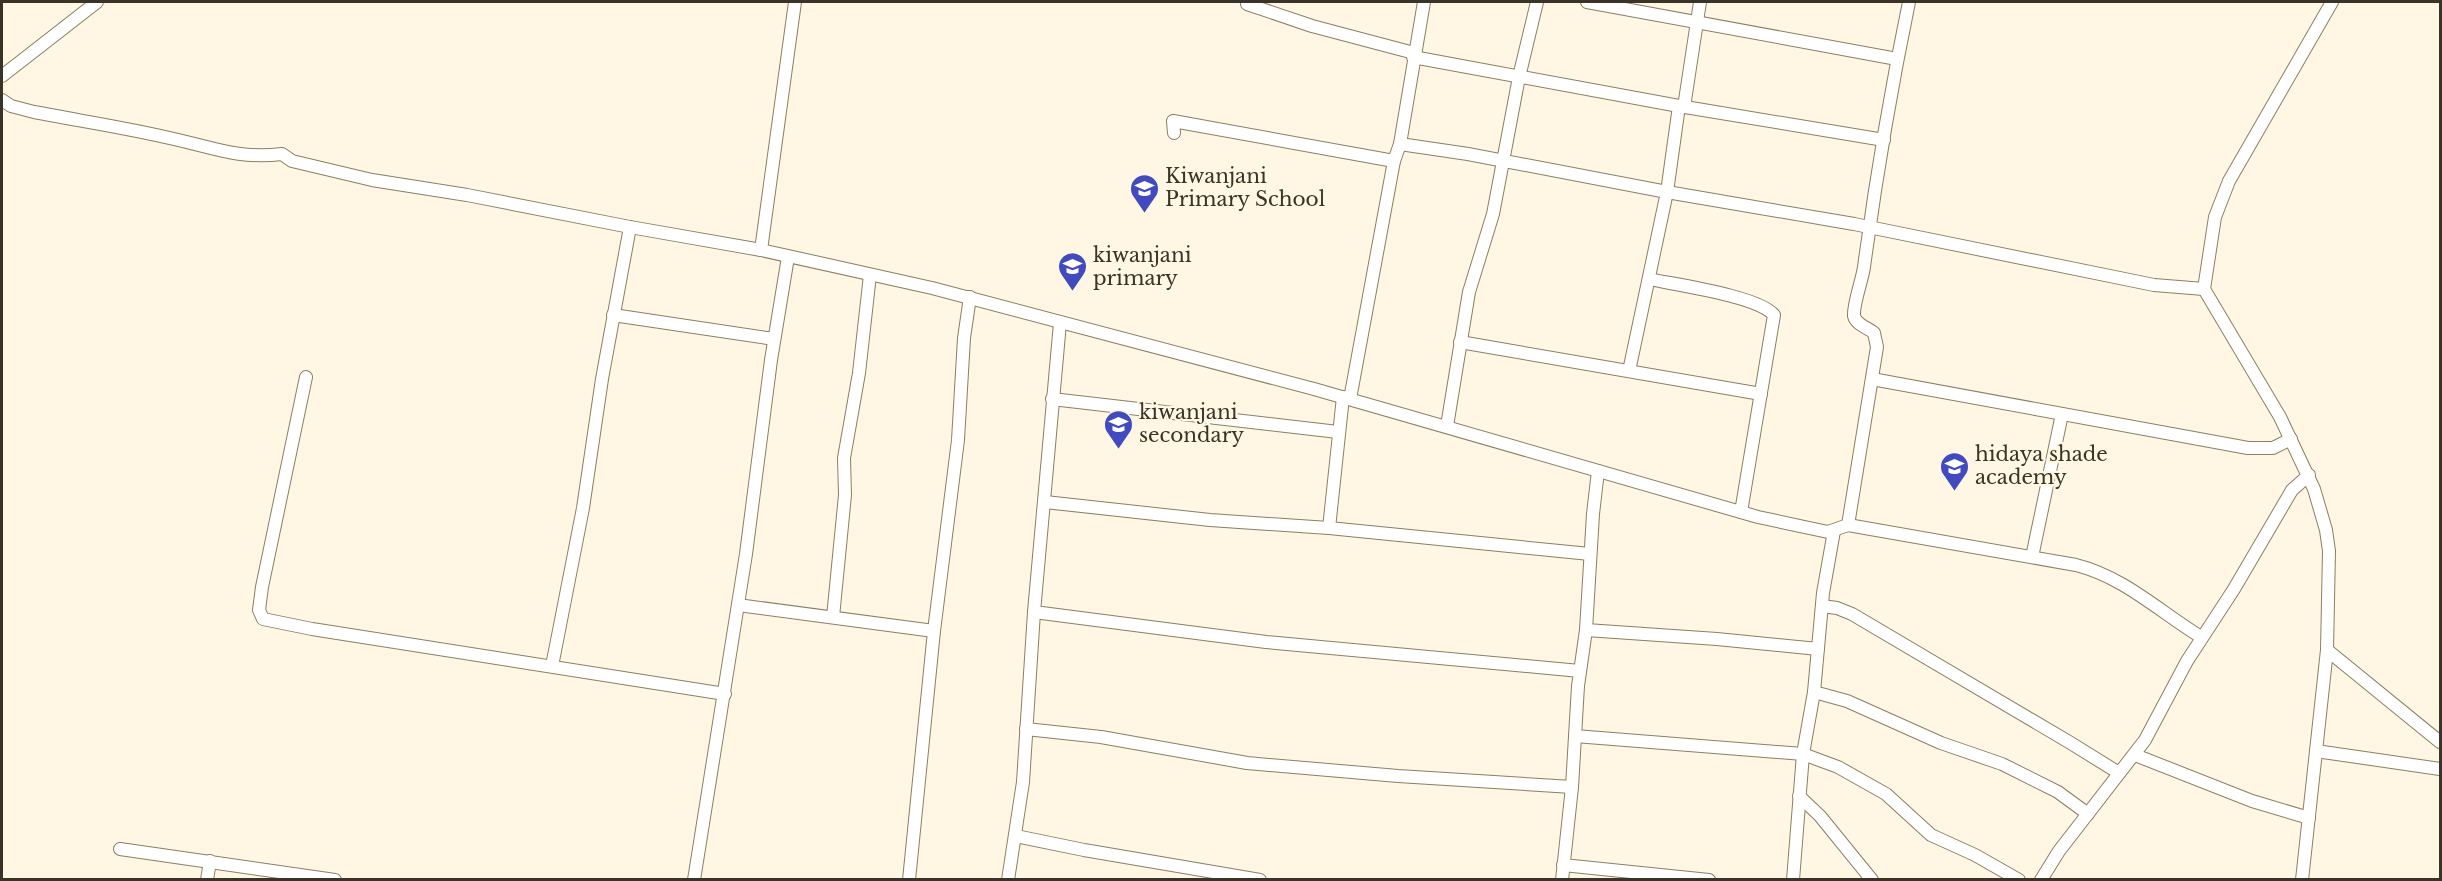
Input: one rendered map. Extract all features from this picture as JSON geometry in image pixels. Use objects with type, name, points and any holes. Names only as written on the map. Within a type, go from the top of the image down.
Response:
[{"type":"street","points":[[2,76],[97,2]]},
{"type":"street","points":[[761,250],[795,2]]},
{"type":"street","points":[[1329,528],[1338,432],[1394,161],[1400,144],[1424,2]]},
{"type":"street","points":[[1447,426],[1469,292],[1493,214],[1519,77],[1537,2]]},
{"type":"street","points":[[1587,2],[1897,59]]},
{"type":"street","points":[[1629,371],[1667,192],[1700,2]]},
{"type":"street","points":[[1848,525],[1877,347],[1876,338],[1871,330],[1856,320],[1854,315],[1863,274],[1897,59],[1909,2]]},
{"type":"street","points":[[2302,879],[2327,650],[2328,541],[2309,476],[2291,439],[2266,392],[2204,289],[2216,217],[2229,181],[2332,2]]},
{"type":"street","points":[[1246,4],[1312,26],[1414,55],[1519,77],[1884,140]]},
{"type":"street","points":[[2,100],[11,106],[34,112],[175,139],[223,152],[261,156],[282,154],[292,161],[372,180],[467,195],[761,250],[970,297],[1346,398],[1741,512],[1814,530],[1834,531],[1848,525],[2076,565],[2106,574],[2201,637]]},
{"type":"street","points":[[1174,133],[1173,121],[1394,161]]},
{"type":"street","points":[[1400,144],[1504,160],[1667,192],[1869,226],[2154,285],[2204,289]]},
{"type":"street","points":[[552,666],[583,508],[613,315],[630,227]]},
{"type":"street","points":[[694,879],[725,694],[774,339],[788,257]]},
{"type":"street","points":[[833,617],[845,495],[844,458],[859,373],[870,275]]},
{"type":"street","points":[[1649,279],[1740,299],[1770,310],[1774,315],[1741,512]]},
{"type":"street","points":[[909,879],[934,631],[958,440],[964,338],[970,297]]},
{"type":"street","points":[[613,315],[774,339]]},
{"type":"street","points":[[1008,879],[1016,836],[1060,323]]},
{"type":"street","points":[[1460,342],[1761,394]]},
{"type":"street","points":[[306,377],[262,587],[259,610],[261,617],[278,623],[312,629],[725,694]]},
{"type":"street","points":[[1872,380],[2145,431],[2256,449],[2272,448],[2291,439]]},
{"type":"street","points":[[1052,399],[1338,432]]},
{"type":"street","points":[[2032,557],[2062,414]]},
{"type":"street","points":[[1562,879],[1572,787],[1580,671],[1586,630],[1598,471]]},
{"type":"street","points":[[2042,879],[2134,755],[2201,637],[2239,581],[2292,490],[2309,476]]},
{"type":"street","points":[[1045,502],[1210,520],[1329,528],[1590,554]]},
{"type":"street","points":[[1793,879],[1803,754],[1814,692],[1822,606],[1834,531]]},
{"type":"street","points":[[738,605],[934,631]]},
{"type":"street","points":[[1822,606],[1837,608],[1852,614],[2119,773]]},
{"type":"street","points":[[1034,612],[1213,636],[1580,671]]},
{"type":"street","points":[[1586,630],[1818,649]]},
{"type":"street","points":[[2327,650],[2440,742]]},
{"type":"street","points":[[1814,692],[1847,702],[1941,743],[2002,764],[2058,792],[2088,814]]},
{"type":"street","points":[[1026,729],[1101,737],[1248,763],[1398,776],[1572,787]]},
{"type":"street","points":[[1575,736],[1803,754],[1838,767],[1886,794],[1931,835],[1976,855],[2019,879]]},
{"type":"street","points":[[2316,751],[2440,769]]},
{"type":"street","points":[[2134,755],[2252,801],[2309,818]]},
{"type":"street","points":[[1799,796],[1820,816],[1872,879]]},
{"type":"street","points":[[1016,836],[1084,850],[1260,879]]},
{"type":"street","points":[[120,849],[336,879]]},
{"type":"street","points":[[207,879],[210,861]]},
{"type":"street","points":[[1563,865],[1709,879]]},
{"type":"place","name":"Kiwanjani Primary School","points":[[1144,214]]},
{"type":"place","name":"kiwanjani primary","points":[[1072,292]]},
{"type":"place","name":"kiwanjani secondary","points":[[1118,450]]},
{"type":"place","name":"hidaya shade academy","points":[[1954,492]]}]
